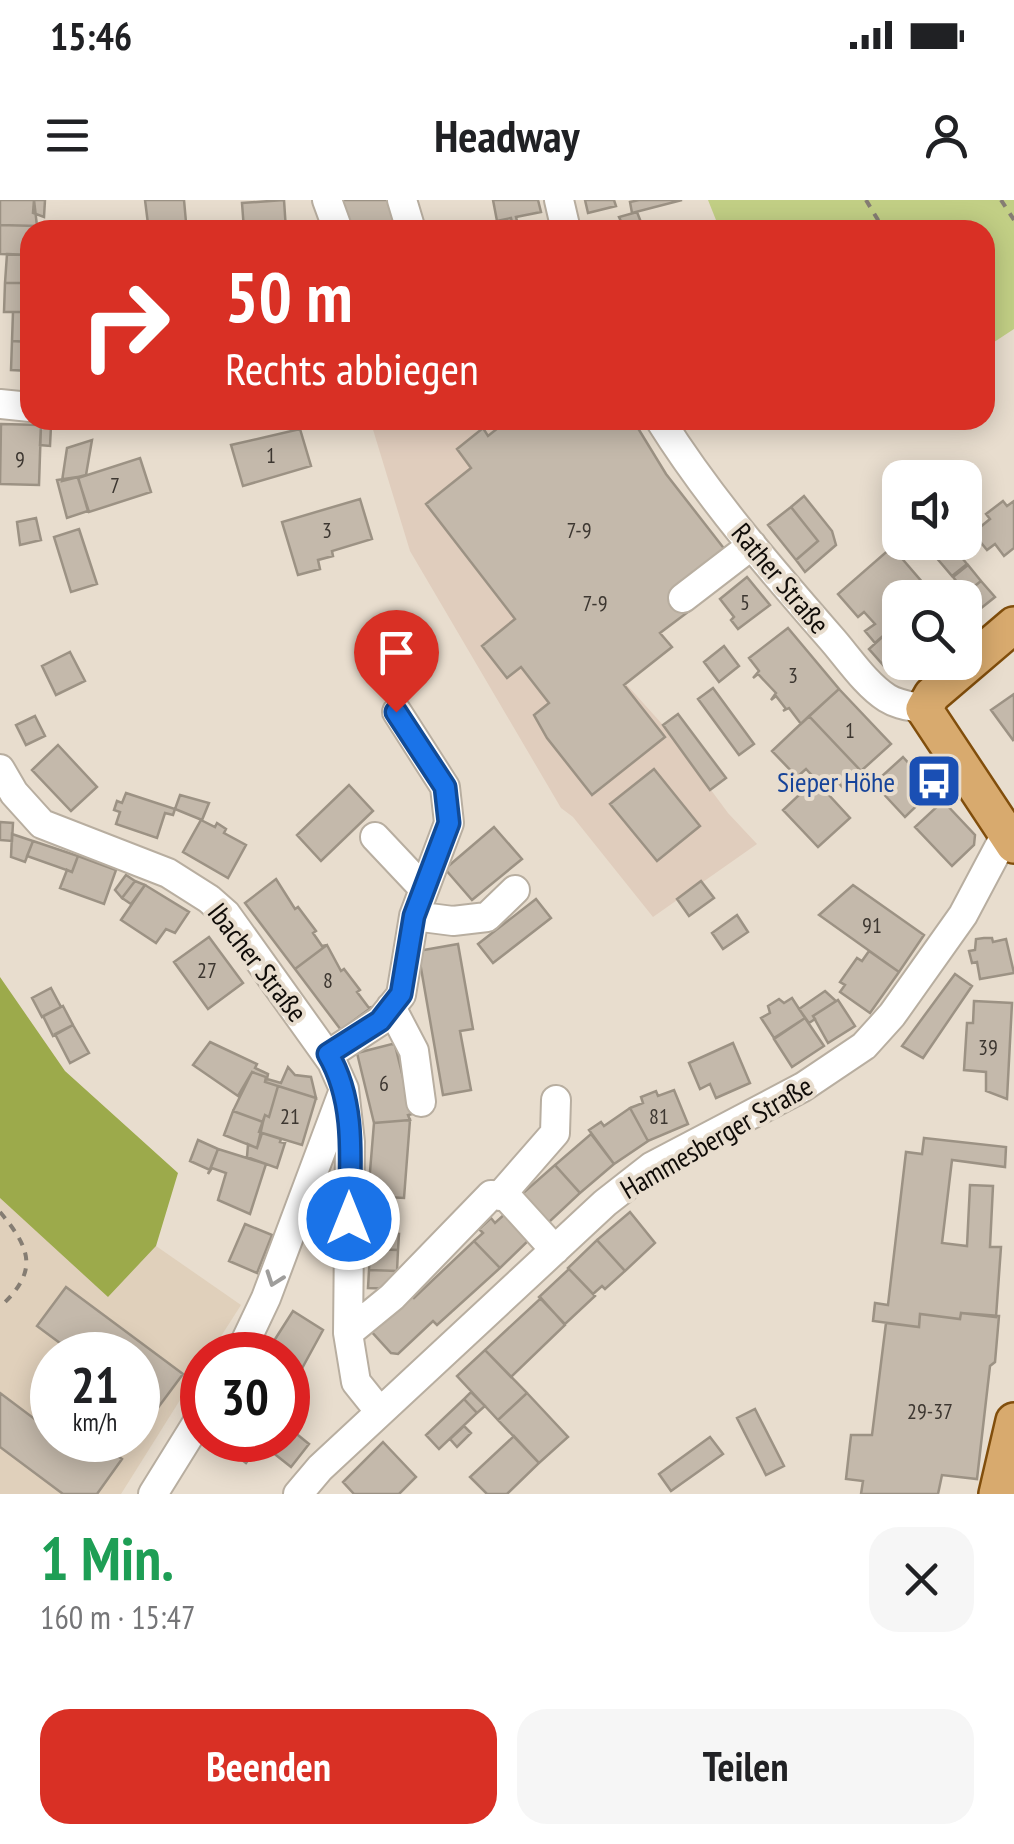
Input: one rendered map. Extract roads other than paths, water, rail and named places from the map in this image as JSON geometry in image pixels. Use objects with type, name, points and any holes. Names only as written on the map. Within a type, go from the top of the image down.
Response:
[{"type":"main road","points":[[1010,838],[924,709],[932,694],[1014,625]]},
{"type":"main road","points":[[996,1494],[1014,1421]]},
{"type":"street","name":"Rather Straße","points":[[666,430],[695,474],[752,546],[884,696],[898,704],[924,709]]},
{"type":"street","points":[[684,598],[752,546]]},
{"type":"street","points":[[328,1054],[380,1021],[401,994],[414,916],[449,823],[445,787],[396,712]]},
{"type":"street","name":"Ibacher Straße","points":[[0,769],[14,793],[42,824],[168,873],[210,899],[226,914],[328,1054],[344,1089],[350,1142],[348,1333],[356,1382],[380,1412]]},
{"type":"street","points":[[375,837],[424,889]]},
{"type":"street","name":"Hammesberger Straße","points":[[298,1494],[320,1468],[604,1203],[652,1167],[803,1087],[864,1046],[892,1014],[963,915],[1010,838]]},
{"type":"street","points":[[414,916],[453,922],[487,917],[515,890]]},
{"type":"street","points":[[391,1007],[414,1052],[421,1102]]},
{"type":"street","points":[[250,1332],[344,1089]]},
{"type":"street","points":[[500,1196],[555,1134],[556,1100]]},
{"type":"street","points":[[348,1333],[392,1297],[491,1195],[506,1196],[555,1250]]},
{"type":"street","points":[[152,1494],[180,1450]]},
{"type":"place","name":"Sieper Höhe","points":[[934,781]]}]
